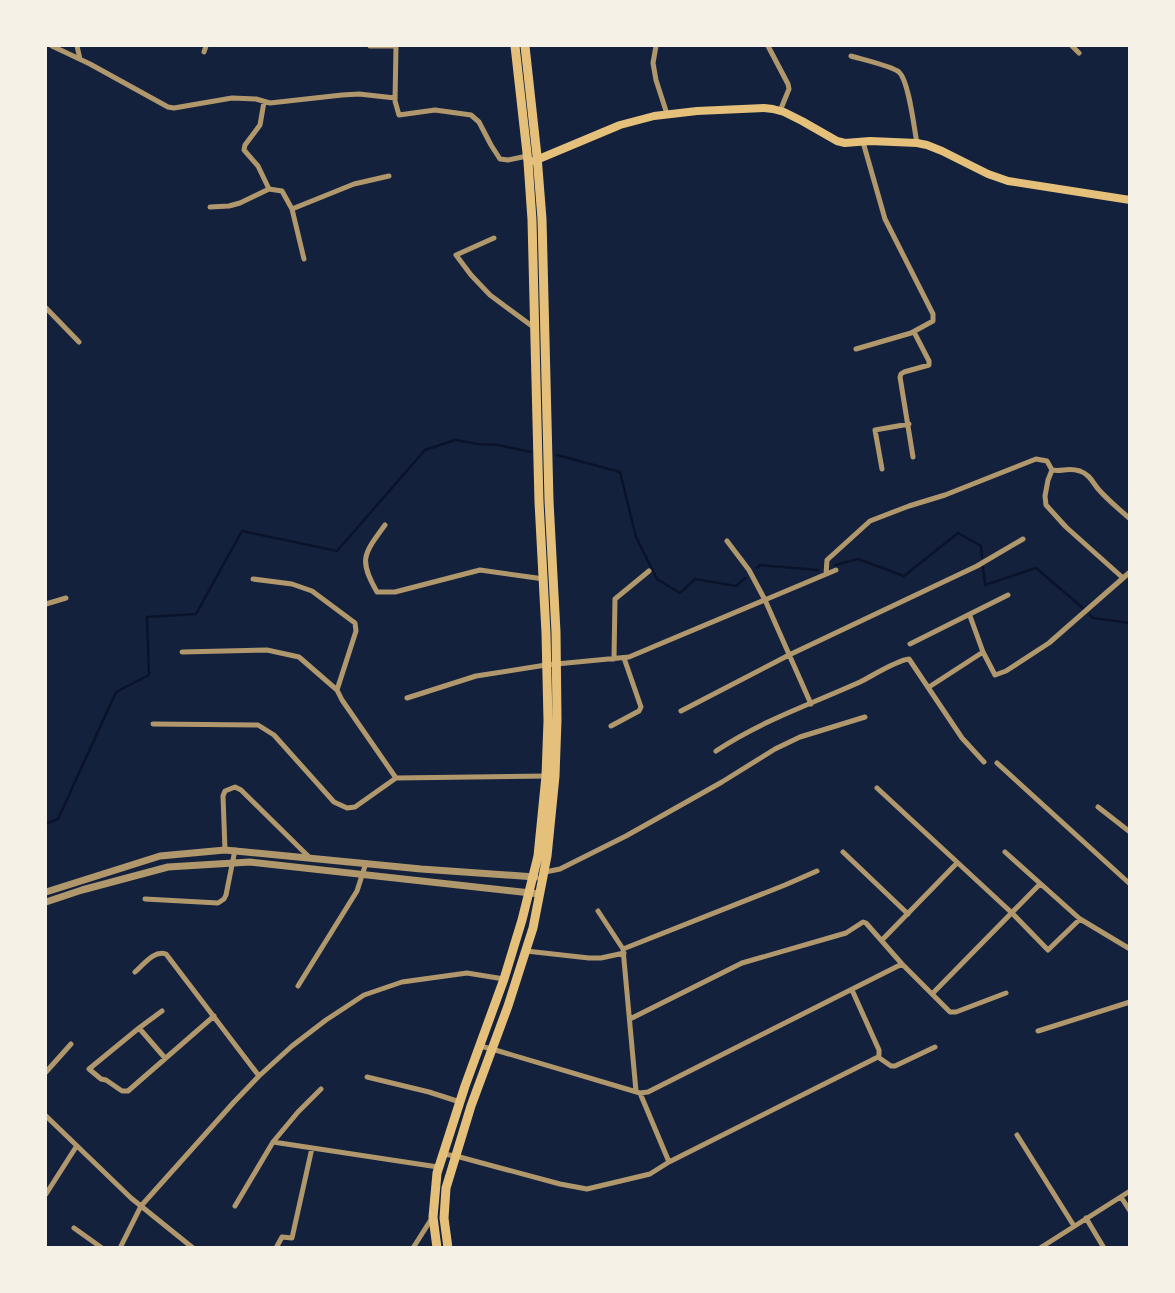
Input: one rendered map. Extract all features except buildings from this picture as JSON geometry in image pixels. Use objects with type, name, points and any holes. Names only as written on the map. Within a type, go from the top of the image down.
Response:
[{"type":"main road","points":[[437,1248],[433,1217],[438,1167],[504,979],[538,856],[557,720],[551,664],[542,232],[515,46]]},
{"type":"main road","points":[[525,46],[531,159],[539,502],[549,580]]},
{"type":"main road","points":[[531,159],[640,119],[696,111],[764,108],[780,111],[837,141],[927,145],[997,178],[1129,200]]},
{"type":"main road","points":[[448,1248],[444,1218],[446,1188],[471,1106],[533,929],[544,875],[550,776]]},
{"type":"street","points":[[52,46],[174,108],[232,98],[256,99],[270,103],[342,94],[395,98]]},
{"type":"street","points":[[77,46],[80,59]]},
{"type":"street","points":[[370,46],[396,46],[395,98],[399,115],[435,110],[471,115],[479,122],[500,159],[531,159]]},
{"type":"street","points":[[656,46],[653,63],[667,114]]},
{"type":"street","points":[[768,46],[789,89],[780,111]]},
{"type":"street","points":[[1072,46],[1079,53]]},
{"type":"street","points":[[851,56],[899,72],[906,85],[917,143]]},
{"type":"street","points":[[264,102],[260,125],[244,150],[258,166],[269,188]]},
{"type":"street","points":[[856,349],[914,332],[933,321],[933,314],[885,219],[863,142]]},
{"type":"street","points":[[292,209],[354,184],[389,176]]},
{"type":"street","points":[[210,207],[229,206],[269,188],[282,191],[292,209],[303,259]]},
{"type":"street","points":[[494,238],[456,255],[490,295],[536,329]]},
{"type":"street","points":[[46,308],[79,342]]},
{"type":"street","points":[[913,457],[901,374],[929,365],[914,332]]},
{"type":"street","points":[[882,469],[875,430],[909,424]]},
{"type":"street","points":[[825,574],[827,559],[870,521],[1036,459],[1047,461],[1052,470]]},
{"type":"street","points":[[1052,470],[1069,468],[1085,473],[1099,491],[1129,519]]},
{"type":"street","points":[[1052,470],[1045,496],[1046,505],[1066,527],[1123,578]]},
{"type":"street","points":[[385,525],[366,552],[367,575],[377,592],[395,592],[480,570],[549,580]]},
{"type":"street","points":[[681,711],[789,655],[977,566],[1023,539]]},
{"type":"street","points":[[727,541],[749,570],[765,600],[811,704]]},
{"type":"street","points":[[407,698],[476,676],[551,664],[624,658],[836,569]]},
{"type":"street","points":[[614,659],[615,599],[649,570]]},
{"type":"street","points":[[970,616],[995,675],[1006,671],[1049,643],[1129,572]]},
{"type":"street","points":[[253,579],[292,584],[312,591],[355,624],[356,631],[337,690]]},
{"type":"street","points":[[910,644],[1008,595]]},
{"type":"street","points":[[46,604],[66,598]]},
{"type":"street","points":[[182,652],[267,650],[299,657],[337,690],[396,778]]},
{"type":"street","points":[[929,687],[983,652]]},
{"type":"street","points":[[611,726],[639,711],[641,707],[624,658]]},
{"type":"street","points":[[716,751],[763,723],[909,659],[962,738],[984,762]]},
{"type":"street","points":[[46,892],[160,856],[225,850],[532,877],[544,875],[626,836],[722,782],[775,748],[800,737],[865,718]]},
{"type":"street","points":[[153,724],[258,725],[274,735],[334,802],[347,808],[355,807],[396,778],[550,776]]},
{"type":"street","points":[[998,763],[1129,884]]},
{"type":"street","points":[[225,850],[223,796],[225,791],[235,787],[310,858]]},
{"type":"street","points":[[877,788],[1012,913],[1048,950],[1080,919]]},
{"type":"street","points":[[1098,807],[1129,832]]},
{"type":"street","points":[[145,899],[218,903],[226,895],[235,850]]},
{"type":"street","points":[[843,852],[908,914]]},
{"type":"street","points":[[1005,852],[1080,919],[1129,949]]},
{"type":"street","points":[[46,902],[168,867],[250,862],[540,894]]},
{"type":"street","points":[[299,986],[352,900],[366,863]]},
{"type":"street","points":[[882,940],[957,863]]},
{"type":"street","points":[[526,951],[601,958],[817,871]]},
{"type":"street","points":[[932,994],[1040,884]]},
{"type":"street","points":[[598,911],[624,951],[638,1092],[668,1162]]},
{"type":"street","points":[[630,1018],[742,963],[846,933],[863,922],[950,1012],[1006,992]]},
{"type":"street","points":[[135,972],[156,953],[166,954],[259,1076]]},
{"type":"street","points":[[480,1046],[638,1092],[648,1092],[902,964]]},
{"type":"street","points":[[120,1248],[141,1206],[259,1076],[318,1027],[364,995],[402,982],[467,973],[504,979]]},
{"type":"street","points":[[443,1154],[560,1185],[587,1189],[650,1174],[668,1162],[878,1057],[879,1050],[852,990]]},
{"type":"street","points":[[1038,1031],[1129,1002]]},
{"type":"street","points":[[162,1012],[89,1069],[122,1091],[128,1091],[214,1016]]},
{"type":"street","points":[[139,1028],[165,1058]]},
{"type":"street","points":[[46,1072],[71,1044]]},
{"type":"street","points":[[878,1057],[895,1066],[935,1047]]},
{"type":"street","points":[[367,1077],[460,1102]]},
{"type":"street","points":[[235,1206],[273,1142],[321,1089]]},
{"type":"street","points":[[46,1116],[141,1206],[193,1248]]},
{"type":"street","points":[[1017,1135],[1074,1226]]},
{"type":"street","points":[[273,1142],[438,1167]]},
{"type":"street","points":[[46,1194],[76,1147]]},
{"type":"street","points":[[276,1248],[282,1237],[292,1238],[312,1148]]},
{"type":"street","points":[[46,1179],[51,1185]]},
{"type":"street","points":[[1040,1248],[1129,1191]]},
{"type":"street","points":[[1121,1197],[1129,1211]]},
{"type":"street","points":[[413,1248],[433,1217]]},
{"type":"street","points":[[1086,1218],[1104,1248]]},
{"type":"street","points":[[74,1228],[102,1248]]},
{"type":"waterway","points":[[46,824],[58,819],[116,692],[149,675],[147,617],[196,614],[242,531],[337,551],[425,450],[455,440],[531,452]]},
{"type":"waterway","points":[[557,455],[620,472],[636,537],[657,579],[680,593],[695,579],[736,586],[745,578]]},
{"type":"waterway","points":[[835,565],[858,559],[904,576],[958,533],[981,546],[982,558]]},
{"type":"waterway","points":[[757,568],[760,565],[818,570]]},
{"type":"waterway","points":[[983,567],[985,585],[1036,568],[1084,609]]},
{"type":"waterway","points":[[1090,615],[1093,618],[1130,623]]}]
